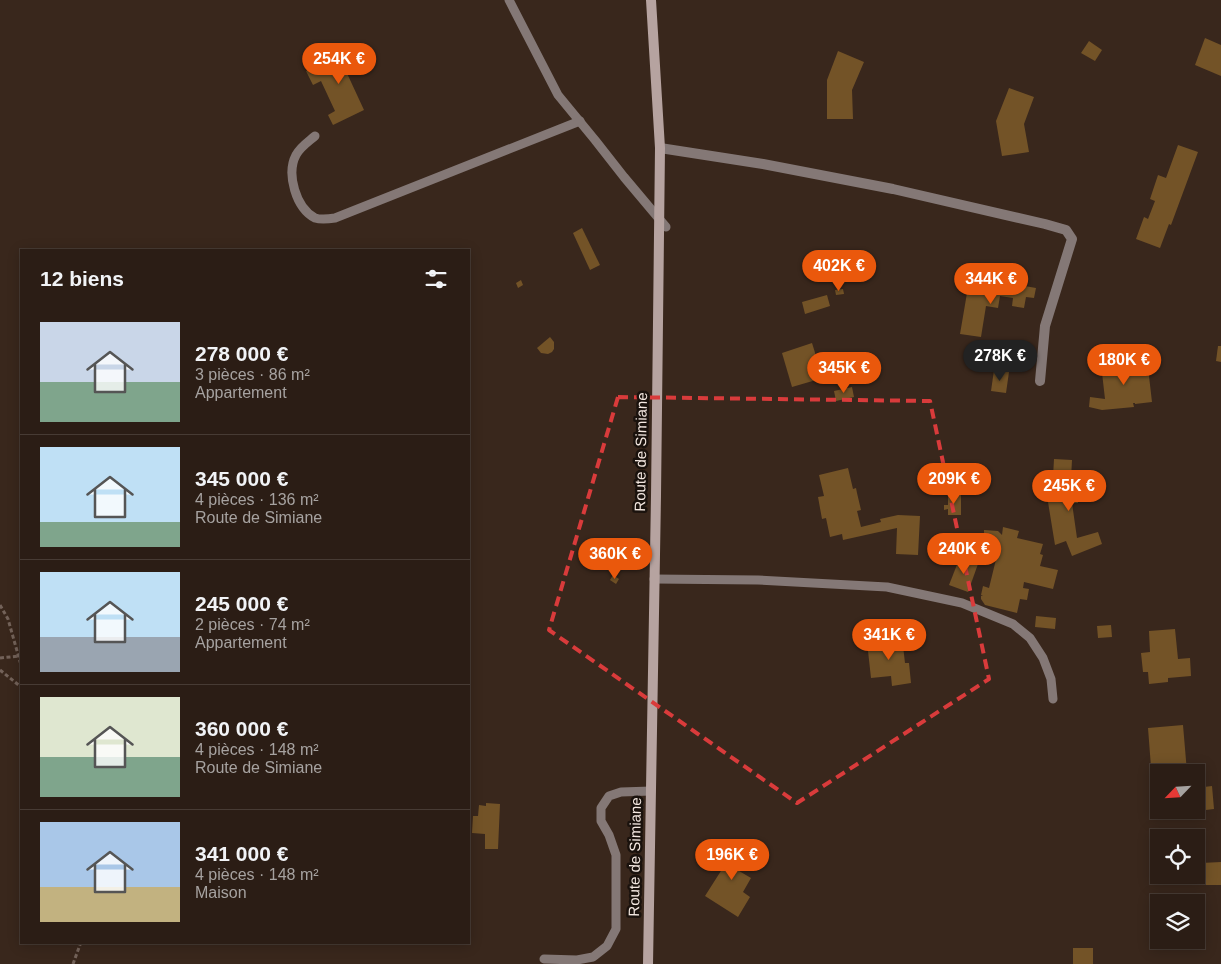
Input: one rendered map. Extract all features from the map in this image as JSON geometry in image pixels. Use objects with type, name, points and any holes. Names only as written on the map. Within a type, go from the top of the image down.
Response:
[{"type":"main road","name":"Route de Simiane","points":[[648,964],[662,223],[660,148],[651,0]]},
{"type":"street","points":[[660,148],[763,164],[892,189],[1066,230],[1072,239],[1045,326],[1040,380]]},
{"type":"lane","points":[[509,0],[558,95],[662,223]]},
{"type":"lane","points":[[315,136],[300,149],[295,157],[293,165],[294,188],[298,199],[305,209],[316,218],[326,219],[335,218],[580,121]]},
{"type":"lane","points":[[654,579],[758,580],[888,587],[962,603],[1013,624],[1030,638],[1044,658],[1051,679],[1053,699]]},
{"type":"lane","points":[[544,959],[577,960],[593,957],[607,946],[616,929],[616,855],[601,821],[601,808],[609,796],[621,792],[651,791]]},
{"type":"path","points":[[0,605],[8,620],[20,657],[0,658]]},
{"type":"path","points":[[0,670],[20,686]]},
{"type":"path","points":[[73,964],[80,944]]},
{"type":"highlighted area","points":[[618,397],[930,401],[989,679],[797,803],[549,630]]},
{"type":"building","points":[[1205,38],[1221,45],[1221,76],[1195,65]]},
{"type":"building","points":[[1089,41],[1102,50],[1095,61],[1081,53]]},
{"type":"building","points":[[355,47],[361,61],[345,69],[364,110],[333,125],[328,115],[335,111],[321,81],[313,85],[306,71]]},
{"type":"building","points":[[838,51],[864,62],[852,90],[853,119],[827,119],[827,80]]},
{"type":"building","points":[[1009,88],[1034,97],[1024,124],[1029,152],[1002,156],[996,121]]},
{"type":"building","points":[[1178,145],[1198,152],[1171,225],[1169,224],[1160,248],[1136,239],[1144,217],[1148,219],[1155,201],[1150,199],[1158,175],[1166,178]]},
{"type":"building","points":[[582,228],[600,265],[590,270],[573,233]]},
{"type":"building","points":[[521,280],[523,285],[518,288],[516,283]]},
{"type":"building","points":[[997,281],[1036,288],[1034,298],[1026,297],[1024,308],[1012,306],[1013,298],[1000,296],[998,308],[986,306],[981,337],[960,334],[967,293],[972,294],[973,290],[995,294]]},
{"type":"building","points":[[843,289],[844,294],[836,295],[835,290]]},
{"type":"building","points":[[827,295],[830,306],[805,314],[802,302]]},
{"type":"building","points":[[550,337],[554,342],[554,349],[548,354],[541,353],[537,348]]},
{"type":"building","points":[[812,343],[823,378],[792,387],[782,353]]},
{"type":"building","points":[[1218,346],[1221,346],[1221,362],[1216,361]]},
{"type":"building","points":[[1147,359],[1152,402],[1133,403],[1134,407],[1102,410],[1089,407],[1090,397],[1105,399],[1101,364],[1117,362],[1117,364]]},
{"type":"building","points":[[994,370],[1009,372],[1006,393],[991,391]]},
{"type":"building","points":[[852,387],[854,397],[836,401],[834,391]]},
{"type":"building","points":[[1054,459],[1072,460],[1071,479],[1079,479],[1078,503],[1072,503],[1077,538],[1098,532],[1102,544],[1072,556],[1066,541],[1055,545],[1048,502],[1058,502],[1059,489],[1063,489],[1064,478],[1053,477]]},
{"type":"building","points":[[848,468],[853,489],[856,488],[861,510],[857,511],[861,527],[881,522],[880,519],[898,515],[920,516],[918,555],[896,554],[897,528],[843,540],[842,534],[830,537],[826,518],[822,519],[818,497],[824,496],[819,475]]},
{"type":"building","points":[[948,495],[961,495],[961,515],[948,515],[948,509],[944,510],[944,505],[948,505]]},
{"type":"building","points":[[1003,527],[1019,531],[1017,538],[1043,544],[1040,554],[1043,555],[1040,566],[1058,570],[1053,589],[1024,582],[1023,588],[1029,589],[1027,600],[1020,599],[1017,613],[985,605],[981,599],[983,586],[989,588],[1000,543],[984,541],[984,530],[998,531],[1002,535]]},
{"type":"building","points":[[960,557],[978,564],[968,592],[949,585]]},
{"type":"building","points":[[613,575],[619,579],[616,584],[610,580]]},
{"type":"building","points":[[1036,616],[1056,618],[1055,629],[1035,627]]},
{"type":"building","points":[[1111,625],[1112,637],[1098,638],[1097,626]]},
{"type":"building","points":[[1175,629],[1178,659],[1190,658],[1191,676],[1168,678],[1168,682],[1149,684],[1148,672],[1143,672],[1141,653],[1150,652],[1149,631]]},
{"type":"building","points":[[902,637],[905,663],[909,663],[911,683],[892,686],[891,676],[871,678],[867,642]]},
{"type":"building","points":[[1183,725],[1186,764],[1151,764],[1148,728]]},
{"type":"building","points":[[1212,786],[1214,809],[1206,810],[1205,787]]},
{"type":"building","points":[[486,803],[500,804],[498,849],[485,849],[485,834],[472,833],[473,816],[478,816],[479,805],[486,806]]},
{"type":"building","points":[[735,841],[756,854],[749,865],[739,859],[734,868],[751,878],[743,892],[750,897],[738,917],[705,896],[726,863],[723,862]]},
{"type":"building","points":[[1221,862],[1221,885],[1202,885],[1205,884],[1205,863]]},
{"type":"building","points":[[1073,948],[1093,948],[1093,964],[1073,964]]}]
